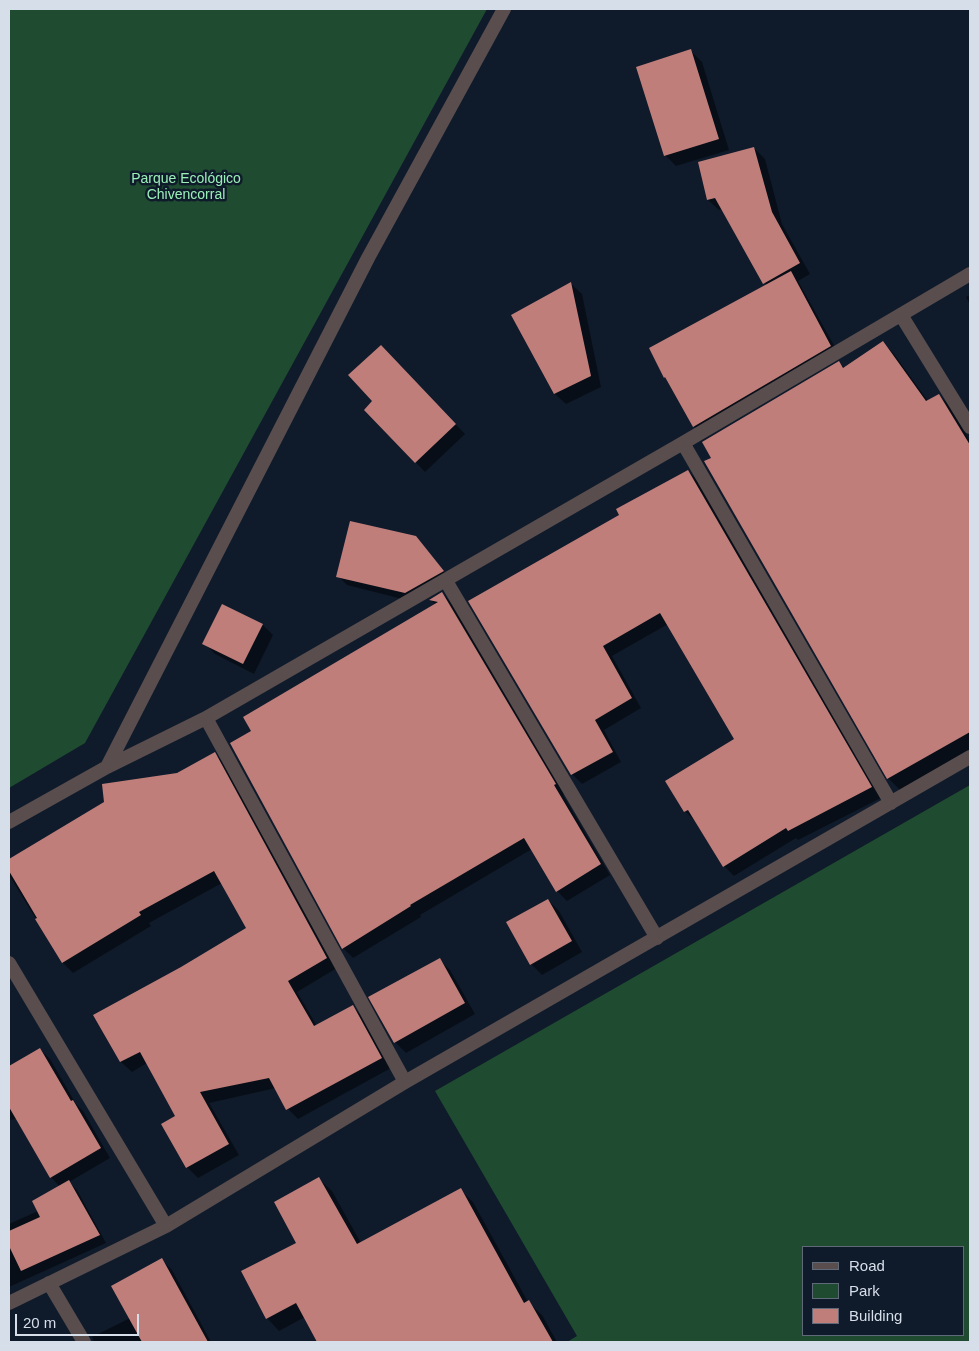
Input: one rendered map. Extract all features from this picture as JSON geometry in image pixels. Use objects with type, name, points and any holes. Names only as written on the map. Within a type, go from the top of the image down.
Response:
[{"type":"street","points":[[107,767],[368,258],[504,9]]},
{"type":"street","points":[[9,822],[107,767],[206,718],[683,444],[970,274]]},
{"type":"street","points":[[901,315],[970,427]]},
{"type":"street","points":[[683,444],[891,803]]},
{"type":"street","points":[[446,581],[658,938]]},
{"type":"street","points":[[206,718],[406,1082]]},
{"type":"street","points":[[9,1303],[166,1226],[406,1082],[970,757]]},
{"type":"street","points":[[9,963],[166,1226]]},
{"type":"street","points":[[49,1283],[84,1342]]},
{"type":"green space","name":"Parque Ecológico Chivencorral","points":[[9,9],[487,9],[85,743],[9,788]]},
{"type":"green space","points":[[970,785],[970,1342],[567,1342],[577,1336],[435,1091]]},
{"type":"building","points":[[691,49],[719,139],[664,156],[636,67]]},
{"type":"building","points":[[754,147],[772,212],[800,263],[763,284],[715,198],[707,200],[698,162]]},
{"type":"building","points":[[791,271],[831,346],[693,427],[649,348]]},
{"type":"building","points":[[571,282],[591,376],[554,394],[511,315]]},
{"type":"building","points":[[883,341],[926,401],[939,394],[970,445],[970,732],[887,779],[704,461],[711,458],[702,442],[839,361],[843,368]]},
{"type":"building","points":[[381,345],[456,424],[415,463],[364,410],[372,401],[348,375]]},
{"type":"building","points":[[688,470],[872,787],[788,831],[786,828],[723,867],[688,810],[684,812],[665,781],[734,739],[660,613],[603,646],[632,698],[595,720],[613,752],[571,775],[468,601],[619,515],[616,509]]},
{"type":"building","points":[[350,521],[416,536],[444,571],[405,593],[336,577]]},
{"type":"building","points":[[442,592],[556,784],[554,785],[601,864],[556,892],[524,838],[410,905],[342,949],[230,743],[251,731],[243,717],[438,602],[429,600]]},
{"type":"building","points":[[222,604],[263,624],[243,664],[202,644]]},
{"type":"building","points":[[215,752],[327,958],[288,981],[314,1026],[353,1005],[382,1058],[286,1110],[269,1078],[200,1092],[229,1144],[186,1168],[161,1124],[175,1116],[140,1052],[120,1062],[93,1015],[181,967],[246,928],[214,871],[139,912],[141,915],[62,963],[9,871],[9,859],[104,802],[102,784],[177,773]]},
{"type":"building","points":[[548,899],[572,941],[530,965],[506,922]]},
{"type":"building","points":[[440,958],[465,1003],[394,1043],[368,997]]},
{"type":"building","points":[[40,1048],[101,1148],[50,1178],[9,1107],[9,1066]]},
{"type":"building","points":[[319,1177],[357,1244],[461,1188],[524,1303],[529,1300],[553,1342],[317,1342],[296,1303],[266,1319],[241,1271],[296,1243],[274,1202]]},
{"type":"building","points":[[69,1180],[100,1235],[21,1271],[9,1246],[9,1231],[40,1217],[32,1201]]},
{"type":"building","points":[[162,1258],[208,1342],[142,1342],[111,1286]]}]
